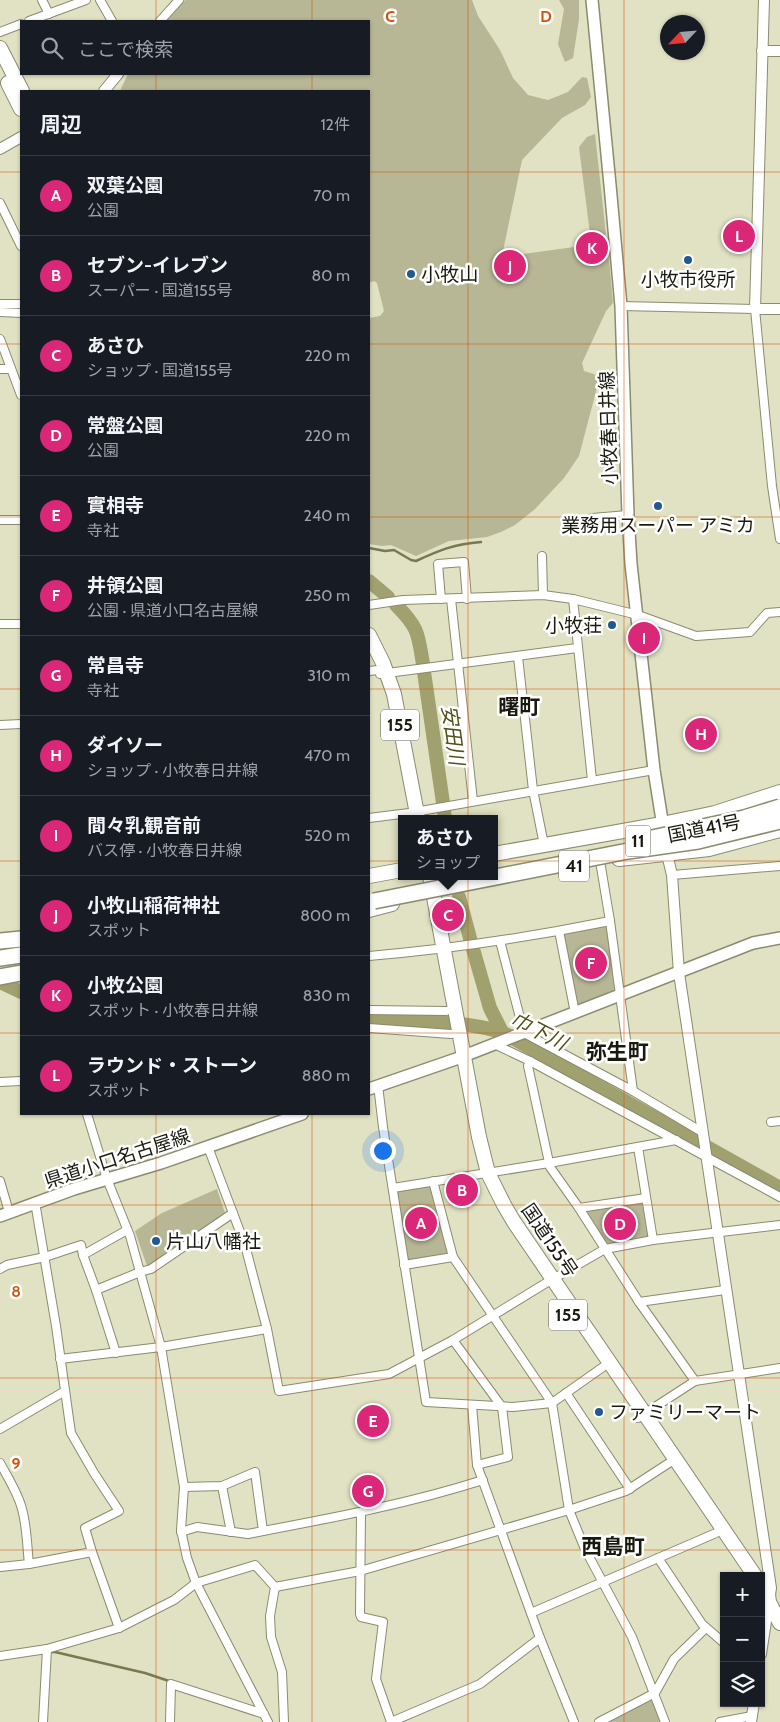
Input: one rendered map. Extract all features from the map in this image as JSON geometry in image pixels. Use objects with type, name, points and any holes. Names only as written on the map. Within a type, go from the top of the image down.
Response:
[{"type":"highway","points":[[0,48],[21,90]]},
{"type":"highway","points":[[0,67],[20,107]]},
{"type":"highway","name":"155","points":[[370,639],[378,672]]},
{"type":"highway","name":"155","points":[[370,653],[378,672],[394,694],[413,815]]},
{"type":"highway","name":"国道41号","points":[[498,853],[715,813],[780,792]]},
{"type":"highway","name":"11","points":[[498,868],[695,830],[780,807]]},
{"type":"highway","points":[[628,851],[739,828],[780,815]]},
{"type":"highway","name":"11","points":[[498,877],[628,851],[698,841],[780,822]]},
{"type":"highway","name":"国道41号","points":[[370,902],[428,894],[600,861],[709,849],[780,830]]},
{"type":"highway","points":[[370,876],[398,871]]},
{"type":"highway","name":"国道155号","points":[[422,880],[428,894],[451,1023],[460,1057],[470,1132],[493,1202],[752,1572]]},
{"type":"highway","name":"国道155号","points":[[428,894],[430,880]]},
{"type":"highway","points":[[370,902],[444,880]]},
{"type":"highway","name":"11","points":[[370,902],[481,880]]},
{"type":"highway","points":[[0,940],[20,938]]},
{"type":"highway","points":[[0,950],[20,948]]},
{"type":"highway","points":[[0,958],[20,955]]},
{"type":"highway","points":[[0,975],[20,972]]},
{"type":"highway","name":"国道155号","points":[[550,1281],[603,1367],[641,1415],[669,1464],[743,1572]]},
{"type":"highway","points":[[768,1591],[780,1623]]},
{"type":"main road","name":"小牧春日井線","points":[[592,0],[621,306],[628,516],[632,564],[654,770],[667,854]]},
{"type":"main road","points":[[373,1087],[524,1033],[753,944],[780,938]]},
{"type":"main road","name":"県道小口名古屋線","points":[[4,1214],[35,1202],[208,1147],[299,1115]]},
{"type":"street","points":[[42,0],[49,14]]},
{"type":"street","points":[[32,20],[86,0]]},
{"type":"street","points":[[100,0],[111,20]]},
{"type":"street","points":[[764,0],[755,309],[772,486],[780,539]]},
{"type":"street","points":[[161,20],[174,2]]},
{"type":"street","points":[[1,31],[20,24]]},
{"type":"street","points":[[762,50],[780,51]]},
{"type":"street","points":[[105,90],[117,75]]},
{"type":"street","points":[[0,149],[20,138]]},
{"type":"street","points":[[0,203],[20,244]]},
{"type":"street","points":[[0,304],[20,304]]},
{"type":"street","points":[[621,306],[780,309]]},
{"type":"street","points":[[0,312],[20,313]]},
{"type":"street","points":[[0,339],[20,392]]},
{"type":"street","points":[[0,369],[11,369]]},
{"type":"street","points":[[592,518],[628,516]]},
{"type":"street","points":[[0,520],[20,520]]},
{"type":"street","points":[[542,556],[543,595]]},
{"type":"street","points":[[441,600],[438,564],[464,562],[467,599]]},
{"type":"street","points":[[370,604],[403,600],[543,595],[572,598],[638,615],[696,636],[750,632],[767,613],[780,612]]},
{"type":"street","points":[[572,598],[592,780]]},
{"type":"street","points":[[450,599],[472,801]]},
{"type":"street","points":[[0,624],[20,624]]},
{"type":"street","points":[[378,672],[518,657],[577,648]]},
{"type":"street","points":[[518,657],[533,790],[544,845]]},
{"type":"street","points":[[0,725],[20,724]]},
{"type":"street","points":[[413,815],[472,801],[654,770]]},
{"type":"street","points":[[370,818],[398,816]]},
{"type":"street","points":[[667,854],[672,875],[679,973],[768,1591],[765,1618]]},
{"type":"street","points":[[600,861],[621,995],[633,1091]]},
{"type":"street","points":[[672,875],[780,866]]},
{"type":"street","points":[[370,956],[439,950],[610,921]]},
{"type":"street","points":[[559,931],[575,1012]]},
{"type":"street","points":[[500,941],[524,1033],[633,1091],[702,1132]]},
{"type":"street","points":[[370,1010],[451,1023]]},
{"type":"street","points":[[370,1028],[451,1023]]},
{"type":"street","points":[[494,1044],[530,1061],[780,1197]]},
{"type":"street","points":[[530,1061],[528,1066],[550,1167],[579,1208],[639,1302],[694,1381]]},
{"type":"street","points":[[0,1082],[20,1081]]},
{"type":"street","points":[[373,1087],[383,1127],[426,1402],[513,1408],[552,1403],[603,1367]]},
{"type":"street","points":[[87,1115],[107,1179],[128,1230],[161,1347],[184,1487],[182,1532],[187,1558],[196,1583],[268,1722]]},
{"type":"street","points":[[771,1122],[780,1121]]},
{"type":"street","points":[[393,1188],[676,1140]]},
{"type":"street","points":[[208,1147],[244,1245],[267,1329],[279,1391],[389,1374],[453,1340],[605,1249],[653,1240],[717,1234],[780,1225]]},
{"type":"street","points":[[638,1147],[653,1240]]},
{"type":"street","points":[[433,1180],[453,1257],[552,1403],[569,1510],[585,1549],[632,1637],[665,1722]]},
{"type":"street","points":[[0,1181],[4,1214]]},
{"type":"street","points":[[579,1208],[646,1198]]},
{"type":"street","points":[[35,1202],[71,1432],[94,1473],[119,1511],[85,1528],[119,1628]]},
{"type":"street","points":[[96,1290],[150,1269],[233,1213]]},
{"type":"street","points":[[83,1255],[128,1230]]},
{"type":"street","points":[[0,1269],[81,1245],[116,1353]]},
{"type":"street","points":[[404,1265],[453,1257]]},
{"type":"street","points":[[639,1302],[725,1290]]},
{"type":"street","points":[[60,1359],[161,1347],[267,1329]]},
{"type":"street","points":[[453,1340],[502,1407],[508,1457],[476,1466]]},
{"type":"street","points":[[641,1415],[694,1381],[780,1368]]},
{"type":"street","points":[[0,1429],[65,1391]]},
{"type":"street","points":[[566,1393],[630,1489]]},
{"type":"street","points":[[472,1405],[476,1466],[483,1480],[540,1638],[574,1722]]},
{"type":"street","points":[[0,1463],[22,1507],[29,1564]]},
{"type":"street","points":[[275,1587],[360,1571],[569,1510],[630,1489],[669,1464]]},
{"type":"street","points":[[184,1487],[222,1486],[255,1472],[263,1531]]},
{"type":"street","points":[[182,1532],[196,1527],[248,1534],[361,1512],[438,1494],[483,1480]]},
{"type":"street","points":[[222,1486],[231,1532]]},
{"type":"street","points":[[361,1512],[360,1614],[362,1617],[383,1622],[376,1679],[391,1722],[480,1684],[540,1638]]},
{"type":"street","points":[[531,1613],[716,1532]]},
{"type":"street","points":[[0,1567],[29,1564],[92,1552]]},
{"type":"street","points":[[658,1558],[706,1628],[720,1640]]},
{"type":"street","points":[[0,1656],[47,1649],[119,1628],[174,1600],[196,1583],[255,1566],[275,1587]]},
{"type":"street","points":[[275,1587],[270,1616],[271,1637],[282,1672],[284,1722]]},
{"type":"street","points":[[604,1721],[655,1693],[674,1659],[706,1628]]},
{"type":"street","points":[[44,1722],[47,1649]]},
{"type":"street","points":[[170,1722],[171,1684],[264,1714]]},
{"type":"street","points":[[720,1722],[751,1719]]},
{"type":"green space","points":[[185,0],[472,0],[478,16],[500,50],[513,78],[528,95],[548,100],[568,92],[582,77],[587,78],[591,97],[585,105],[562,118],[522,160],[503,251],[509,256],[603,243],[608,248],[613,303],[606,311],[582,363],[584,371],[600,376],[579,456],[564,478],[535,509],[515,525],[487,537],[449,541],[416,556],[391,545],[370,544],[370,318],[380,316],[384,311],[377,283],[374,281],[370,283],[370,90],[120,90],[128,75],[370,75],[370,20],[167,20]]},
{"type":"green space","points":[[559,0],[579,0],[579,19],[573,58],[565,62],[558,44],[564,9]]},
{"type":"green space","points":[[595,134],[606,235],[598,236],[597,232],[590,234],[579,147],[587,137]]},
{"type":"green space","points":[[610,921],[620,990],[575,1013],[559,931]]},
{"type":"green space","points":[[432,1186],[449,1254],[407,1262],[397,1192]]},
{"type":"green space","points":[[217,1189],[226,1216],[148,1269],[135,1231],[162,1213]]},
{"type":"green space","points":[[642,1202],[649,1238],[608,1246],[584,1210]]},
{"type":"green space","points":[[652,1698],[660,1722],[611,1722],[610,1719]]},
{"type":"waterway","name":"安田川","points":[[0,308],[20,308]]},
{"type":"waterway","points":[[370,548],[385,551],[394,550],[416,561],[447,548],[481,542]]},
{"type":"waterway","name":"安田川","points":[[370,582],[388,597]]},
{"type":"waterway","name":"安田川","points":[[396,605],[409,620],[416,632],[423,664]]},
{"type":"waterway","name":"安田川","points":[[424,672],[443,803]]},
{"type":"waterway","name":"安田川","points":[[444,811],[444,815]]},
{"type":"waterway","name":"安田川","points":[[459,897],[471,942]]},
{"type":"waterway","name":"安田川","points":[[473,949],[490,1008],[502,1032]]},
{"type":"waterway","name":"巾下川","points":[[0,982],[20,992]]},
{"type":"waterway","name":"巾下川","points":[[370,1020],[453,1023],[502,1032],[780,1188]]},
{"type":"waterway","points":[[49,1652],[145,1673],[172,1682]]},
{"type":"place","name":"ラウンド・ストーン","points":[[739,236]]},
{"type":"place","name":"小牧公園","points":[[592,248]]},
{"type":"place","name":"小牧市役所","points":[[688,260]]},
{"type":"place","name":"小牧山稲荷神社","points":[[510,266]]},
{"type":"place","name":"小牧山","points":[[411,274]]},
{"type":"place","name":"業務用スーパー アミカ","points":[[658,506]]},
{"type":"place","name":"小牧荘","points":[[612,625]]},
{"type":"place","name":"間々乳観音前","points":[[644,638]]},
{"type":"place","name":"ダイソー","points":[[701,734]]},
{"type":"place","name":"あさひ","points":[[448,915]]},
{"type":"place","name":"井領公園","points":[[591,963]]},
{"type":"place","name":"セブン-イレブン","points":[[462,1190]]},
{"type":"place","name":"双葉公園","points":[[421,1223]]},
{"type":"place","name":"常盤公園","points":[[620,1224]]},
{"type":"place","name":"片山八幡社","points":[[156,1241]]},
{"type":"place","name":"ファミリーマート","points":[[599,1412]]},
{"type":"place","name":"實相寺","points":[[373,1421]]},
{"type":"place","name":"常昌寺","points":[[368,1491]]},
{"type":"district","name":"曙町","points":[[519,707]]},
{"type":"district","name":"弥生町","points":[[617,1052]]},
{"type":"district","name":"西島町","points":[[613,1547]]}]
